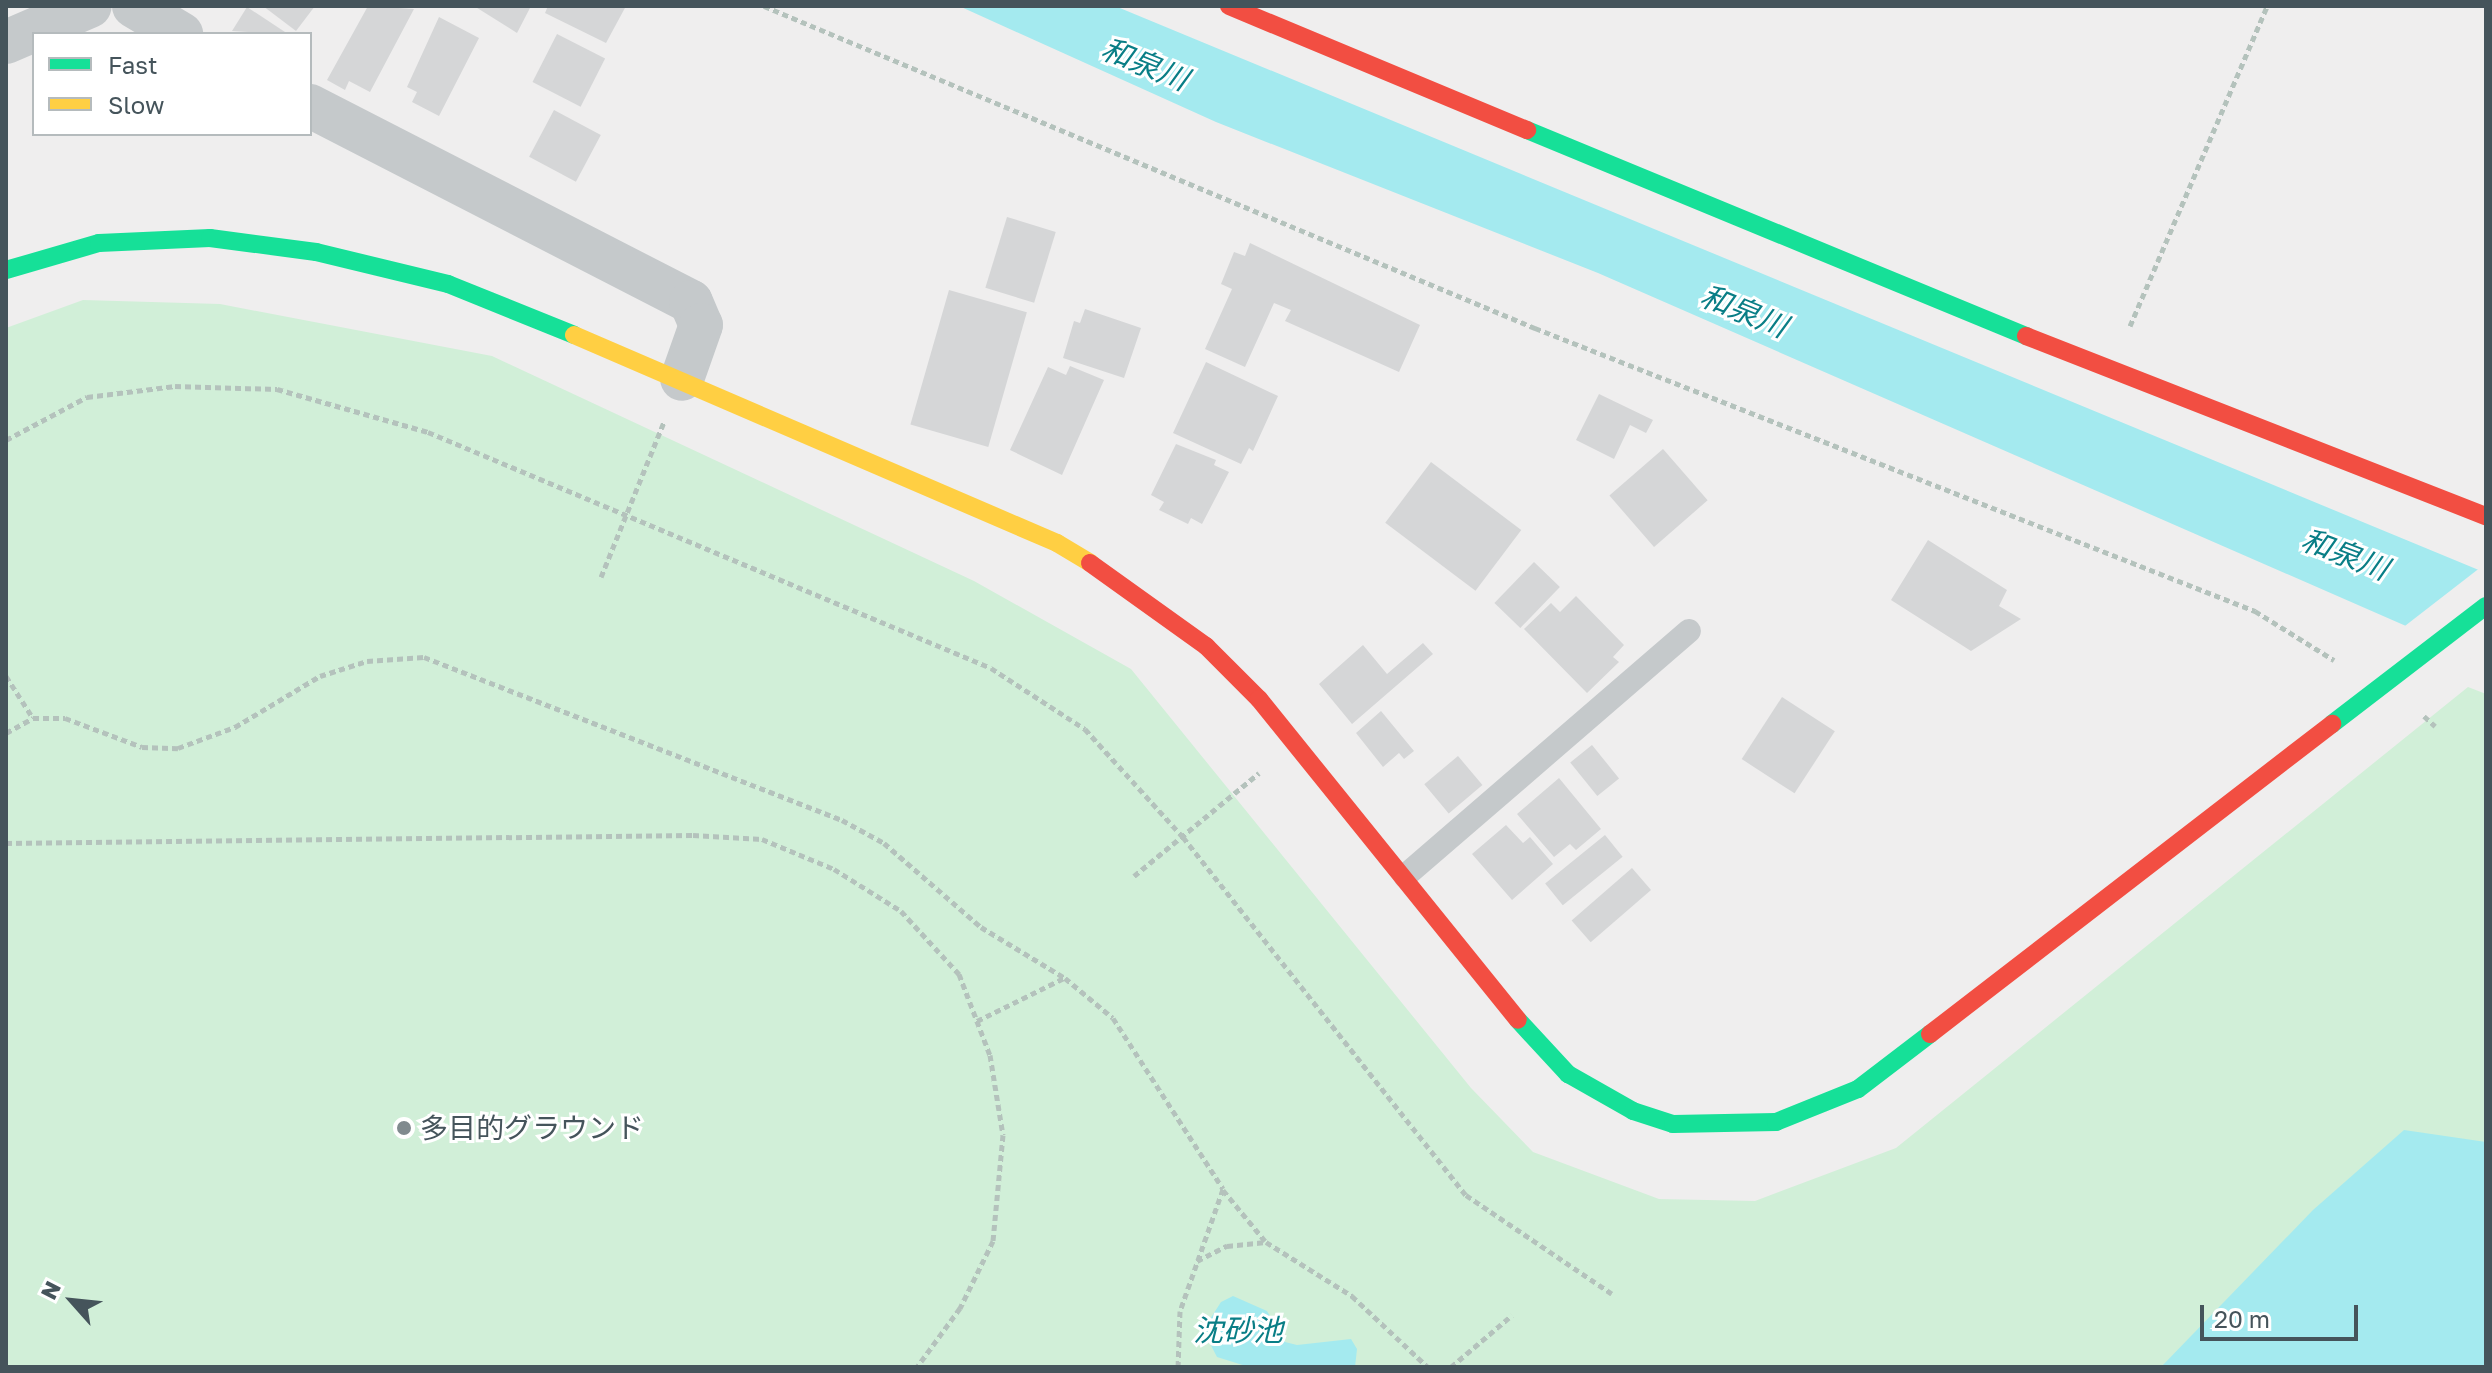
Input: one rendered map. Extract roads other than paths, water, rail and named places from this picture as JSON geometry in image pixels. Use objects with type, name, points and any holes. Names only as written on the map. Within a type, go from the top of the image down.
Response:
[{"type":"street","points":[[6,42],[90,6]]},
{"type":"street","points":[[134,6],[178,32]]},
{"type":"street","points":[[1229,6],[2111,371],[2486,516]]},
{"type":"street","points":[[312,107],[691,302],[701,325],[682,379]]},
{"type":"street","points":[[6,270],[49,254],[151,237],[210,238],[316,252],[448,284],[682,379],[1057,543],[1141,595],[1206,646],[1296,742],[1519,1022],[1568,1074],[1633,1111],[1673,1124],[1776,1122],[1858,1089],[2486,606]]},
{"type":"lane","points":[[1405,876],[1689,631]]},
{"type":"water","name":"和泉川","points":[[959,6],[1115,6],[2486,573],[2486,661],[1598,273],[1216,122]]},
{"type":"water","points":[[2404,1130],[2486,1142],[2486,1367],[2161,1367],[2313,1210]]},
{"type":"water","name":"沈砂池","points":[[1233,1296],[1267,1311],[1285,1342],[1297,1345],[1351,1339],[1357,1349],[1355,1367],[1249,1367],[1217,1357],[1203,1330],[1221,1302]]},
{"type":"place","name":"多目的グラウンド","points":[[404,1128]]}]
